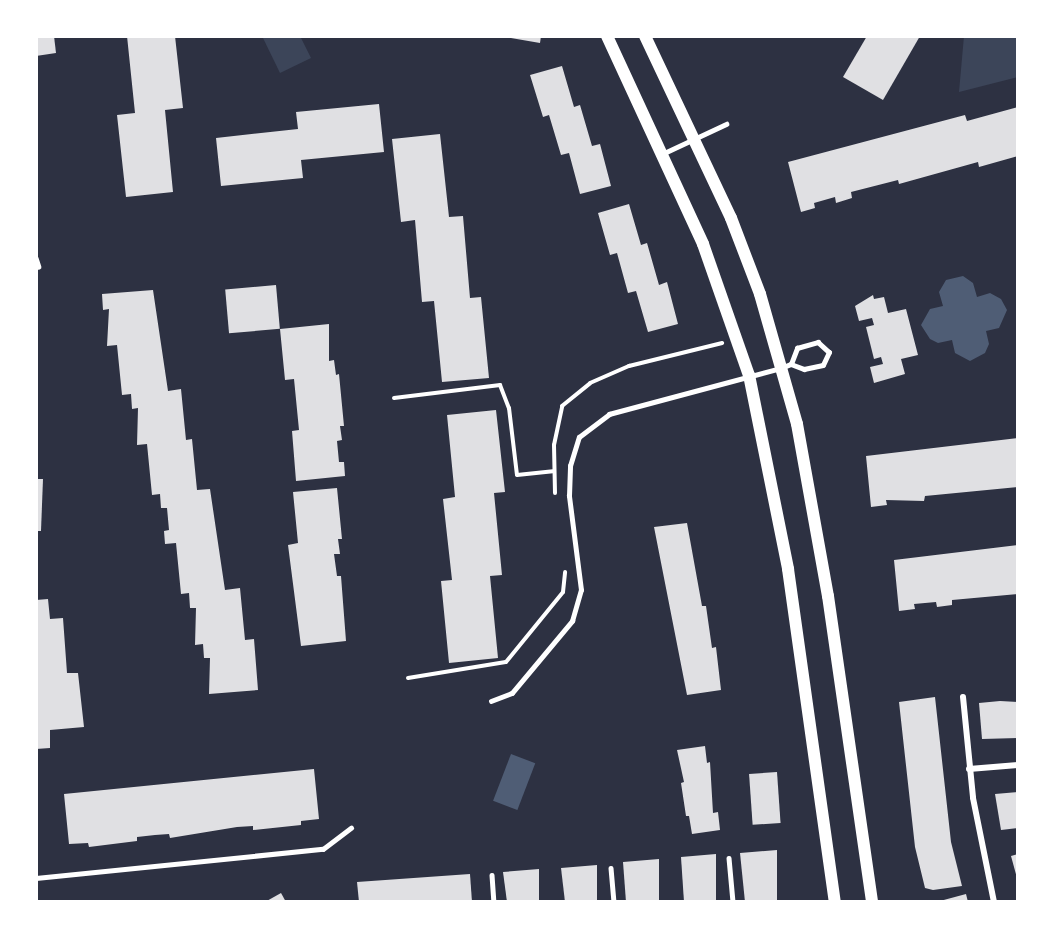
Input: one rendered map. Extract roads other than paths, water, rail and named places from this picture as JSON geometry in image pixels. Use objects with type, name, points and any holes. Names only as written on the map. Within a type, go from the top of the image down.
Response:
[{"type":"main road","points":[[607,36],[703,244],[749,375],[788,569],[836,902]]},
{"type":"main road","points":[[645,36],[731,218],[786,366],[814,507],[872,902]]},
{"type":"street","points":[[963,697],[969,769],[980,846],[994,902]]},
{"type":"street","points":[[969,769],[1018,765]]},
{"type":"lane","points":[[662,154],[726,124]]},
{"type":"lane","points":[[36,258],[39,267]]},
{"type":"lane","points":[[786,366],[797,348],[818,342],[829,352]]},
{"type":"lane","points":[[829,352],[837,350]]},
{"type":"lane","points":[[490,701],[512,693],[572,621],[581,590],[568,496],[570,466],[579,437],[609,414],[786,366],[804,369],[823,365],[829,352]]},
{"type":"lane","points":[[36,878],[323,849],[351,828]]},
{"type":"lane","points":[[729,858],[733,902]]},
{"type":"lane","points":[[612,868],[614,902]]},
{"type":"lane","points":[[492,875],[494,902]]}]
